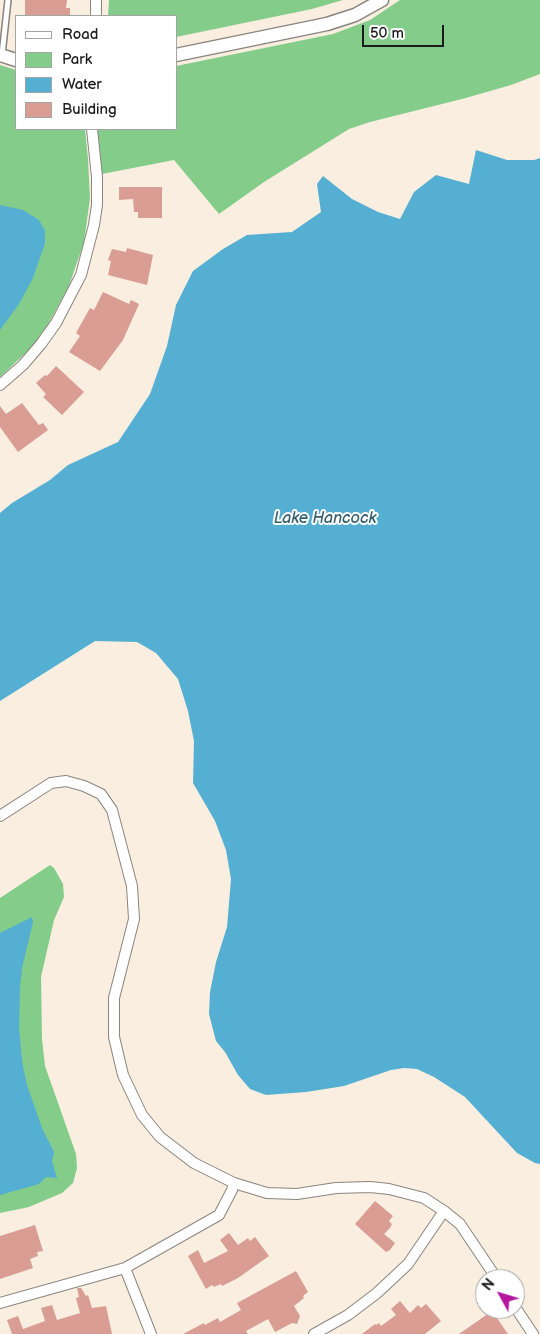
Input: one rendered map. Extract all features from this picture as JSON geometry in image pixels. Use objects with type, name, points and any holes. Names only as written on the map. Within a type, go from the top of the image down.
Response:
[{"type":"street","points":[[96,0],[96,15]]},
{"type":"street","points":[[178,55],[327,24],[354,15],[382,0]]},
{"type":"street","points":[[1,55],[15,60]]},
{"type":"street","points":[[0,384],[23,365],[41,344],[56,323],[81,274],[94,225],[97,205],[97,178],[92,130]]},
{"type":"street","points":[[0,816],[51,783],[66,781],[84,786],[101,794],[112,810],[132,886],[134,919],[114,998],[114,1037],[123,1075],[142,1116],[160,1137],[194,1163],[234,1183],[267,1194],[297,1194],[336,1188],[370,1187],[389,1189],[424,1198],[460,1224],[490,1269]]},
{"type":"street","points":[[0,1303],[125,1268],[219,1215],[234,1183]]},
{"type":"street","points":[[314,1334],[348,1315],[377,1293],[408,1264],[444,1211]]},
{"type":"street","points":[[125,1268],[151,1334]]},
{"type":"street","points":[[523,1319],[532,1334]]},
{"type":"lane","points":[[1,55],[8,0]]},
{"type":"green space","points":[[109,0],[343,0],[312,9],[178,37],[178,15],[108,15]]},
{"type":"green space","points":[[400,0],[540,0],[540,74],[511,85],[349,129],[264,182],[219,214],[174,160],[102,174],[97,130],[178,130],[178,66],[333,34],[370,20]]},
{"type":"green space","points":[[0,65],[15,70],[15,130],[85,130],[90,198],[84,242],[69,286],[47,326],[32,347],[0,377]]},
{"type":"green space","points":[[50,865],[54,868],[63,884],[64,897],[54,920],[41,977],[42,1039],[45,1066],[76,1154],[77,1168],[73,1183],[62,1193],[29,1207],[0,1213],[0,898]]},
{"type":"water","name":"Lake Hancock","points":[[476,150],[507,160],[534,160],[540,158],[540,1164],[517,1153],[465,1097],[434,1077],[417,1069],[391,1070],[344,1086],[306,1092],[266,1095],[250,1089],[238,1075],[225,1052],[216,1041],[209,1014],[210,992],[216,962],[227,927],[231,879],[226,850],[215,821],[193,783],[194,741],[188,711],[178,679],[156,653],[137,642],[95,641],[0,701],[0,513],[12,503],[50,480],[68,465],[118,442],[150,394],[167,346],[176,305],[193,271],[223,249],[247,235],[292,232],[321,212],[317,184],[323,176],[352,199],[378,212],[400,219],[414,192],[436,175],[469,184]]},
{"type":"water","points":[[0,205],[23,210],[39,220],[45,231],[45,243],[33,278],[19,304],[0,330]]},
{"type":"water","points":[[32,917],[33,922],[22,968],[20,987],[19,1027],[21,1049],[27,1085],[42,1128],[54,1152],[52,1161],[57,1178],[46,1177],[39,1184],[0,1195],[0,933]]},
{"type":"building","points":[[25,0],[67,0],[66,8],[70,8],[70,15],[25,15]]},
{"type":"building","points":[[119,187],[162,187],[162,218],[138,218],[138,212],[134,212],[133,199],[119,200]]},
{"type":"building","points":[[127,248],[153,255],[147,285],[108,275],[111,261],[108,260],[112,249],[126,252]]},
{"type":"building","points":[[103,292],[129,304],[131,300],[139,304],[123,340],[100,371],[69,352],[80,336],[76,333],[90,308],[94,310]]},
{"type":"building","points":[[56,366],[84,392],[62,415],[43,397],[46,394],[36,383],[45,375],[47,376]]},
{"type":"building","points":[[22,403],[39,425],[43,423],[48,430],[18,452],[0,427],[0,406],[6,414]]},
{"type":"building","points":[[375,1201],[393,1216],[389,1221],[392,1224],[390,1228],[384,1234],[395,1243],[386,1252],[355,1224]]},
{"type":"building","points":[[35,1225],[43,1251],[37,1252],[38,1256],[30,1259],[33,1268],[0,1279],[0,1236]]},
{"type":"building","points":[[229,1233],[238,1245],[248,1238],[250,1241],[255,1237],[269,1256],[238,1278],[222,1286],[221,1284],[214,1287],[212,1285],[206,1289],[188,1256],[198,1250],[204,1263],[228,1251],[220,1240]]},
{"type":"building","points":[[296,1271],[308,1292],[294,1306],[300,1316],[297,1324],[292,1323],[275,1332],[268,1319],[246,1331],[248,1334],[183,1334],[218,1318],[220,1322],[241,1310],[237,1303]]},
{"type":"building","points":[[77,1288],[81,1288],[86,1296],[88,1295],[92,1308],[106,1306],[112,1334],[12,1334],[7,1320],[18,1316],[23,1329],[45,1321],[41,1308],[52,1305],[57,1320],[80,1313],[76,1298],[79,1297]]},
{"type":"building","points":[[400,1301],[410,1313],[418,1305],[421,1308],[426,1304],[441,1321],[425,1334],[362,1334],[375,1324],[379,1323],[381,1326],[396,1315],[391,1309]]},
{"type":"building","points":[[481,1319],[498,1319],[508,1334],[459,1334]]}]
